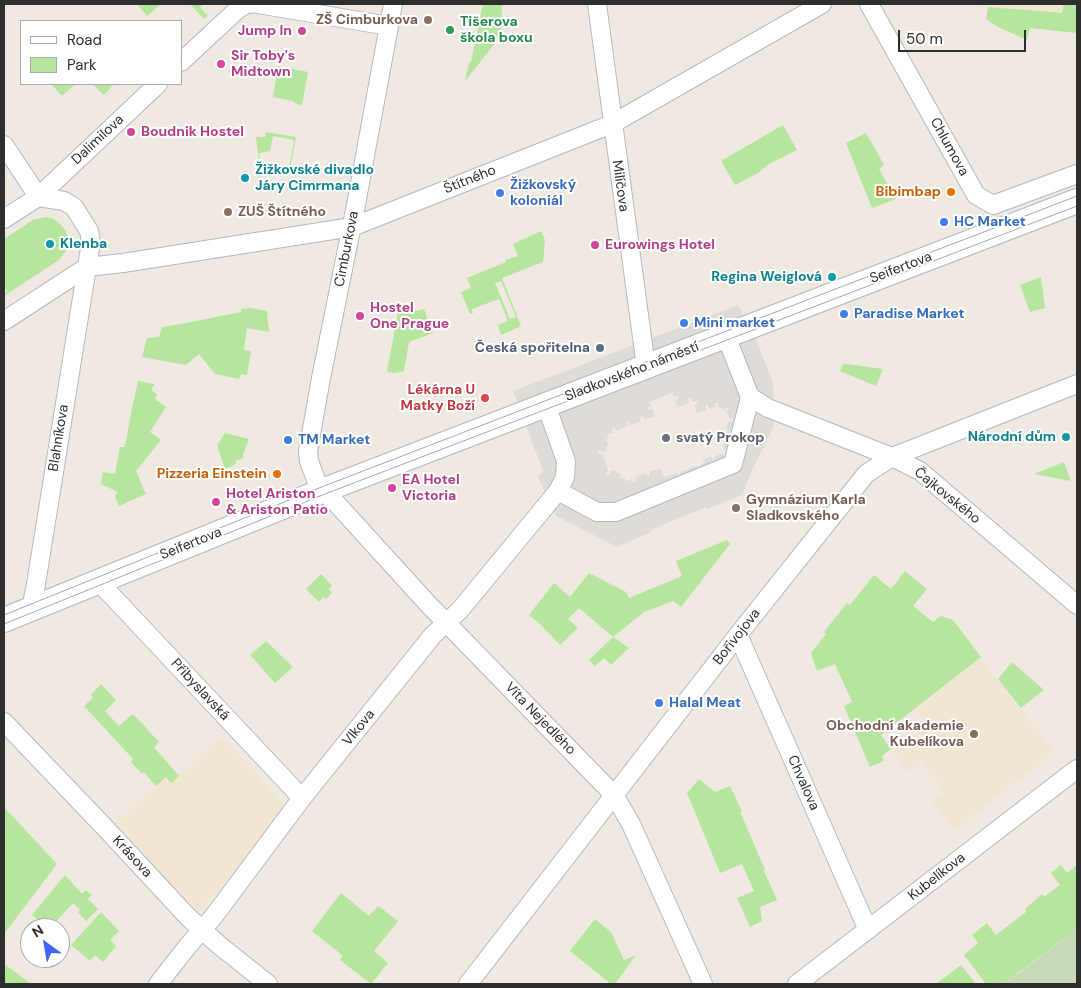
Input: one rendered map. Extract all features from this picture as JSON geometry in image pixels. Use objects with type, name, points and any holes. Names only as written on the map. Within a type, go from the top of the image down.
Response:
[{"type":"street","points":[[182,61],[238,9],[246,4],[251,4]]},
{"type":"street","points":[[258,4],[389,26]]},
{"type":"street","name":"Cimburkova","points":[[322,491],[312,470],[308,451],[393,4]]},
{"type":"street","name":"Milíčova","points":[[597,4],[646,367]]},
{"type":"street","name":"Štítného","points":[[87,267],[352,227],[612,124],[822,4]]},
{"type":"street","name":"Chlumova","points":[[869,4],[976,195],[993,205],[1077,174]]},
{"type":"street","name":"Dalimilova","points":[[4,219],[38,197],[157,85]]},
{"type":"street","points":[[4,145],[38,197]]},
{"type":"street","name":"Blahníkova","points":[[30,609],[91,242],[89,231],[74,207],[64,200],[38,197]]},
{"type":"street","name":"Seifertova","points":[[726,336],[1077,201]]},
{"type":"street","points":[[4,321],[87,267]]},
{"type":"street","points":[[546,405],[566,461],[562,484],[597,512],[616,512],[732,464],[750,398],[726,336]]},
{"type":"street","name":"Sladkovského náměstí","points":[[546,405],[726,336]]},
{"type":"street","name":"Bořivojova","points":[[468,984],[738,635],[866,474],[892,457],[1077,384]]},
{"type":"street","name":"Čajkovského","points":[[750,398],[768,408],[892,457],[920,471],[1077,605]]},
{"type":"street","name":"Seifertova","points":[[4,620],[322,491],[546,405]]},
{"type":"street","name":"Vlkova","points":[[158,984],[214,916],[302,798],[433,635],[460,610],[562,484]]},
{"type":"street","name":"Víta Nejedlého","points":[[322,491],[336,503],[447,623],[614,795],[631,824],[703,984]]},
{"type":"street","name":"Přibyslavská","points":[[98,581],[302,798]]},
{"type":"street","name":"Chvalova","points":[[738,635],[868,930]]},
{"type":"street","name":"Krásova","points":[[5,723],[188,917],[219,945],[268,984]]},
{"type":"street","name":"Kubelíkova","points":[[797,984],[1077,769]]},
{"type":"shaded area","points":[[960,4],[1064,4],[1061,31],[1030,28],[1027,40],[998,27],[986,19],[988,7]]},
{"type":"shaded area","points":[[738,305],[758,344],[773,383],[774,426],[751,472],[742,495],[707,509],[706,507],[651,530],[651,532],[617,547],[556,516],[538,477],[543,471],[513,391]],"holes":[[[672,393],[674,397],[678,396],[679,398],[675,400],[678,407],[689,403],[688,399],[691,398],[693,402],[697,401],[698,403],[694,405],[697,413],[706,410],[705,406],[707,405],[709,409],[715,407],[715,403],[718,403],[718,407],[725,410],[729,408],[726,411],[729,418],[733,419],[733,421],[729,421],[726,428],[729,431],[726,432],[724,437],[726,441],[722,445],[724,450],[726,449],[727,451],[725,455],[723,453],[714,457],[713,460],[711,457],[703,460],[704,463],[700,465],[701,468],[699,469],[697,466],[680,472],[681,476],[679,477],[677,473],[665,478],[660,468],[649,472],[650,476],[648,477],[646,473],[634,478],[636,481],[633,483],[632,479],[628,481],[621,479],[620,473],[614,470],[609,475],[606,474],[608,470],[603,455],[598,453],[599,450],[607,451],[606,439],[609,436],[608,434],[613,433],[612,428],[615,427],[616,431],[628,426],[627,423],[629,422],[631,425],[641,421],[640,417],[643,416],[645,420],[655,416],[652,409],[648,410],[647,408],[651,406],[649,402]]]},
{"type":"shaded area","name":"Obchodní akademie Kubelíkova","points":[[981,658],[1054,752],[955,830],[932,802],[945,792],[921,762],[908,772],[890,748],[924,721],[916,710]]},
{"type":"shaded area","points":[[222,737],[286,807],[199,913],[115,823],[166,777],[171,782]]},
{"type":"green space","points":[[137,4],[161,4],[147,16]]},
{"type":"green space","points":[[190,4],[204,4],[200,7],[208,16],[204,19]]},
{"type":"green space","points":[[483,4],[502,4],[501,36],[465,81],[469,63],[471,62]]},
{"type":"green space","points":[[1064,4],[1077,4],[1077,33],[1030,28],[1027,40],[998,27],[986,19],[988,7],[1062,13]]},
{"type":"green space","points":[[278,66],[308,72],[302,105],[273,97]]},
{"type":"green space","points":[[52,85],[74,85],[62,96]]},
{"type":"green space","points":[[93,85],[113,85],[104,95]]},
{"type":"green space","points":[[783,125],[797,150],[769,164],[758,173],[735,185],[721,161]]},
{"type":"green space","points":[[266,132],[296,137],[291,165],[294,140],[273,136],[270,151],[259,153],[261,167],[276,167],[260,169],[256,137],[265,137]]},
{"type":"green space","points":[[866,133],[884,165],[879,169],[896,199],[872,208],[846,143]]},
{"type":"green space","points":[[45,217],[52,218],[58,222],[66,231],[69,241],[65,252],[59,260],[4,296],[7,292],[4,286],[4,239],[33,220]]},
{"type":"green space","points":[[541,231],[545,240],[543,262],[502,278],[521,326],[501,335],[498,325],[508,321],[499,299],[472,309],[473,313],[470,314],[461,292],[471,288],[467,278],[518,256],[513,244]],"holes":[[[501,281],[516,317],[510,319],[495,283]]]},
{"type":"green space","points":[[1041,277],[1045,308],[1030,312],[1020,285]]},
{"type":"green space","points":[[399,307],[418,311],[424,309],[433,333],[409,342],[404,371],[395,373],[387,372]]},
{"type":"green space","points":[[251,308],[267,311],[269,332],[247,328],[244,350],[251,351],[247,375],[241,374],[239,379],[215,374],[199,354],[186,365],[142,357],[147,338],[159,337],[162,327],[241,312],[241,309]]},
{"type":"green space","points":[[843,364],[883,369],[876,386],[840,371]]},
{"type":"green space","points":[[138,381],[155,384],[151,390],[157,394],[155,399],[166,407],[150,432],[161,440],[136,471],[146,494],[119,506],[115,496],[118,492],[101,484],[103,472],[115,474],[120,447],[125,447]]},
{"type":"green space","points":[[225,433],[249,439],[243,455],[244,458],[235,461],[236,464],[225,469],[217,445]]},
{"type":"green space","points":[[1064,462],[1071,481],[1034,474]]},
{"type":"green space","points":[[727,540],[730,544],[681,607],[673,601],[644,612],[613,637],[579,608],[568,619],[578,628],[560,645],[529,615],[554,583],[570,597],[589,573],[626,592],[629,598],[682,576],[676,561]]},
{"type":"green space","points":[[905,571],[927,589],[913,606],[933,622],[941,616],[953,620],[981,657],[881,735],[891,749],[882,756],[884,761],[870,767],[844,706],[852,702],[835,664],[817,671],[811,653],[826,634],[824,632],[847,603],[850,605],[874,575],[891,589]]},
{"type":"green space","points":[[321,574],[332,586],[329,589],[332,593],[326,599],[323,597],[319,602],[306,589]]},
{"type":"green space","points":[[613,637],[629,648],[611,665],[604,658],[595,666],[589,660]]},
{"type":"green space","points":[[266,641],[293,667],[275,683],[250,655]]},
{"type":"green space","points":[[1012,662],[1044,690],[1021,708],[998,679]]},
{"type":"green space","points":[[101,684],[116,700],[105,711],[119,726],[133,714],[159,742],[154,747],[179,776],[171,783],[166,777],[156,786],[144,772],[142,774],[131,762],[133,759],[84,706],[93,698],[91,695]]},
{"type":"green space","points":[[699,779],[715,792],[730,786],[742,811],[740,812],[777,900],[760,907],[762,921],[750,927],[737,898],[754,891],[742,864],[720,873],[687,793]]},
{"type":"green space","points":[[4,807],[57,864],[4,934]]},
{"type":"green space","points":[[1061,865],[1067,873],[1077,865],[1077,929],[1003,984],[986,984],[964,955],[978,943],[972,935],[987,923],[996,935],[1026,912],[1025,909],[1042,894],[1044,897],[1060,885],[1051,873]]},
{"type":"green space","points":[[65,875],[82,894],[86,890],[92,895],[88,899],[98,909],[86,921],[78,912],[80,910],[73,903],[59,918],[36,918],[32,915]]},
{"type":"green space","points":[[341,893],[369,916],[378,906],[398,921],[374,951],[388,963],[371,984],[340,960],[343,956],[312,931]]},
{"type":"green space","points":[[101,912],[119,931],[110,940],[116,946],[103,962],[95,955],[90,961],[71,945]]},
{"type":"green space","points":[[595,919],[611,932],[624,960],[636,955],[615,984],[611,984],[570,951]]},
{"type":"green space","points":[[1077,929],[1077,984],[1003,984],[1023,970]]},
{"type":"green space","points":[[4,964],[18,974],[31,984],[4,984]]},
{"type":"green space","points":[[961,965],[976,984],[936,984]]},
{"type":"tram line","points":[[4,615],[319,488],[1077,196]]},
{"type":"tram line","points":[[4,624],[325,494],[1077,206]]},
{"type":"place","name":"ZŠ Cimburkova","points":[[428,20]]},
{"type":"place","name":"Tišerova škola boxu","points":[[450,30]]},
{"type":"place","name":"Jump In","points":[[302,31]]},
{"type":"place","name":"Sir Toby's Midtown","points":[[221,64]]},
{"type":"place","name":"Boudnik Hostel","points":[[131,132]]},
{"type":"place","name":"Žižkovské divadlo Járy Cimrmana","points":[[245,178]]},
{"type":"place","name":"Bibimbap","points":[[951,192]]},
{"type":"place","name":"Žižkovský koloniál","points":[[500,193]]},
{"type":"place","name":"ZUŠ Štítného","points":[[228,212]]},
{"type":"place","name":"HC Market","points":[[944,222]]},
{"type":"place","name":"Klenba","points":[[50,244]]},
{"type":"place","name":"Eurowings Hotel","points":[[595,245]]},
{"type":"place","name":"Regina Weiglová","points":[[832,277]]},
{"type":"place","name":"Paradise Market","points":[[844,314]]},
{"type":"place","name":"Hostel One Prague","points":[[360,316]]},
{"type":"place","name":"Mini market","points":[[684,323]]},
{"type":"place","name":"Česká spořitelna","points":[[600,348]]},
{"type":"place","name":"Lékárna U Matky Boží","points":[[485,398]]},
{"type":"place","name":"Národní dům","points":[[1066,437]]},
{"type":"place","name":"svatý Prokop","points":[[666,438]]},
{"type":"place","name":"TM Market","points":[[288,440]]},
{"type":"place","name":"Pizzeria Einstein","points":[[277,474]]},
{"type":"place","name":"EA Hotel Victoria","points":[[392,488]]},
{"type":"place","name":"Hotel Ariston & Ariston Patio","points":[[216,502]]},
{"type":"place","name":"Gymnázium Karla Sladkovského","points":[[736,508]]},
{"type":"place","name":"Halal Meat","points":[[659,703]]},
{"type":"place","name":"Obchodní akademie Kubelíkova","points":[[974,734]]}]
